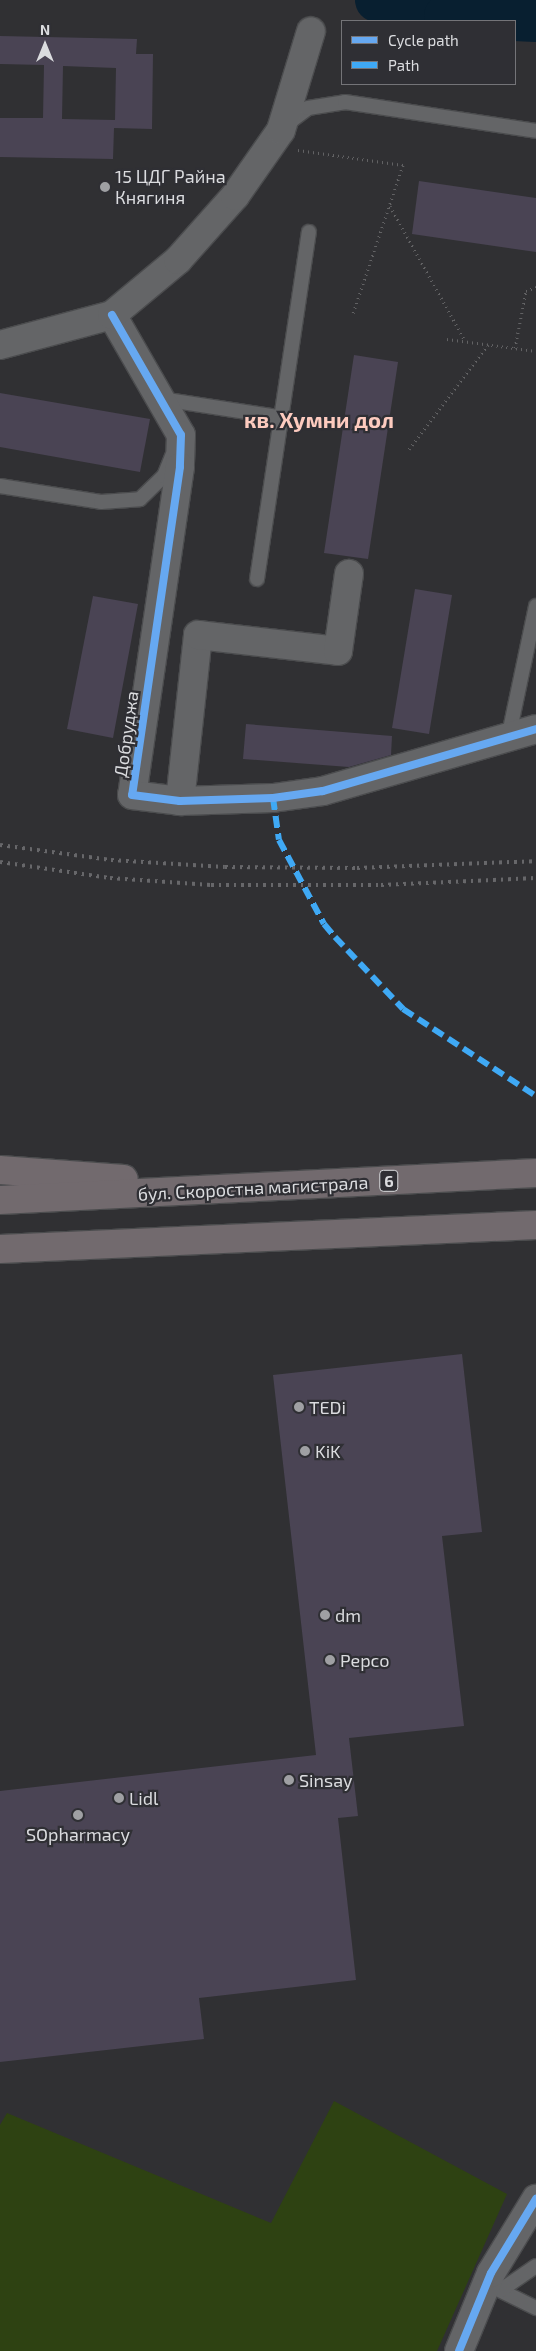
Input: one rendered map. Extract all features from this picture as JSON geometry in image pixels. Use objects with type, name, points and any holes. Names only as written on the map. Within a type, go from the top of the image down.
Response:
[{"type":"highway","points":[[0,1170],[242,1189]]},
{"type":"highway","name":"бул. Скоростна магистрала","points":[[0,1200],[242,1189],[536,1172]]},
{"type":"highway","points":[[2,1249],[536,1225]]},
{"type":"street","points":[[0,345],[112,316],[178,260],[235,196],[275,138],[311,31]]},
{"type":"street","points":[[112,316],[181,435]]},
{"type":"street","name":"Добруджа","points":[[181,435],[180,467],[132,796],[180,801],[273,798],[323,791],[508,739],[536,729]]},
{"type":"street","points":[[180,801],[198,635],[338,651],[349,574]]},
{"type":"street","points":[[459,2351],[494,2287],[536,2199]]},
{"type":"lane","points":[[275,138],[308,108],[345,102],[536,131]]},
{"type":"lane","points":[[256,579],[279,417],[309,232]]},
{"type":"lane","points":[[160,398],[279,417]]},
{"type":"lane","points":[[0,486],[101,502],[140,499],[164,476],[181,435]]},
{"type":"lane","points":[[508,739],[536,606]]},
{"type":"lane","points":[[494,2287],[536,2266]]},
{"type":"lane","points":[[494,2287],[536,2308]]},
{"type":"path","points":[[275,138],[403,165],[353,314]]},
{"type":"path","points":[[390,205],[465,341]]},
{"type":"path","points":[[515,348],[526,290],[536,287]]},
{"type":"path","points":[[447,339],[536,351]]},
{"type":"path","points":[[409,449],[488,344]]},
{"type":"green space","points":[[334,2101],[507,2194],[437,2351],[0,2351],[0,2125],[7,2113],[271,2223]]},
{"type":"building","points":[[0,36],[137,39],[136,54],[153,54],[152,129],[114,128],[113,159],[0,157],[0,118],[43,118],[44,65],[0,64]],"holes":[[[63,66],[116,68],[115,120],[62,119]]]},
{"type":"building","points":[[419,181],[536,198],[536,252],[412,234]]},
{"type":"building","points":[[354,355],[398,362],[368,559],[324,553]]},
{"type":"building","points":[[0,393],[150,419],[140,472],[0,447]]},
{"type":"building","points":[[415,589],[452,595],[429,734],[392,728]]},
{"type":"building","points":[[93,596],[138,604],[113,738],[67,729]]},
{"type":"building","points":[[246,724],[392,736],[391,755],[349,767],[243,759]]},
{"type":"building","points":[[462,1354],[482,1532],[442,1536],[464,1726],[349,1738],[358,1816],[338,1818],[356,1980],[199,1998],[204,2039],[0,2062],[0,1791],[316,1755],[273,1375]]},
{"type":"waterway","points":[[377,0],[446,16],[536,20]]},
{"type":"railway","points":[[0,845],[111,860],[225,867],[357,868],[536,861]]},
{"type":"railway","points":[[0,862],[110,878],[211,885],[381,885],[536,878]]},
{"type":"marked path","points":[[273,798],[279,840],[324,924],[335,937],[403,1009],[536,1096]]},
{"type":"cycle path","points":[[112,315],[181,435],[180,467],[132,795],[180,801],[273,798],[323,791],[536,729]]},
{"type":"cycle path","points":[[459,2351],[491,2273],[536,2199]]},
{"type":"place","name":"15 ЦДГ Райна Княгиня","points":[[105,187]]},
{"type":"place","name":"TEDi","points":[[299,1407]]},
{"type":"place","name":"KiK","points":[[305,1451]]},
{"type":"place","name":"dm","points":[[325,1615]]},
{"type":"place","name":"Pepco","points":[[330,1660]]},
{"type":"place","name":"Sinsay","points":[[289,1780]]},
{"type":"place","name":"Lidl","points":[[119,1798]]},
{"type":"place","name":"SOpharmacy","points":[[78,1815]]},
{"type":"district","name":"кв. Хумни дол","points":[[319,420]]}]
